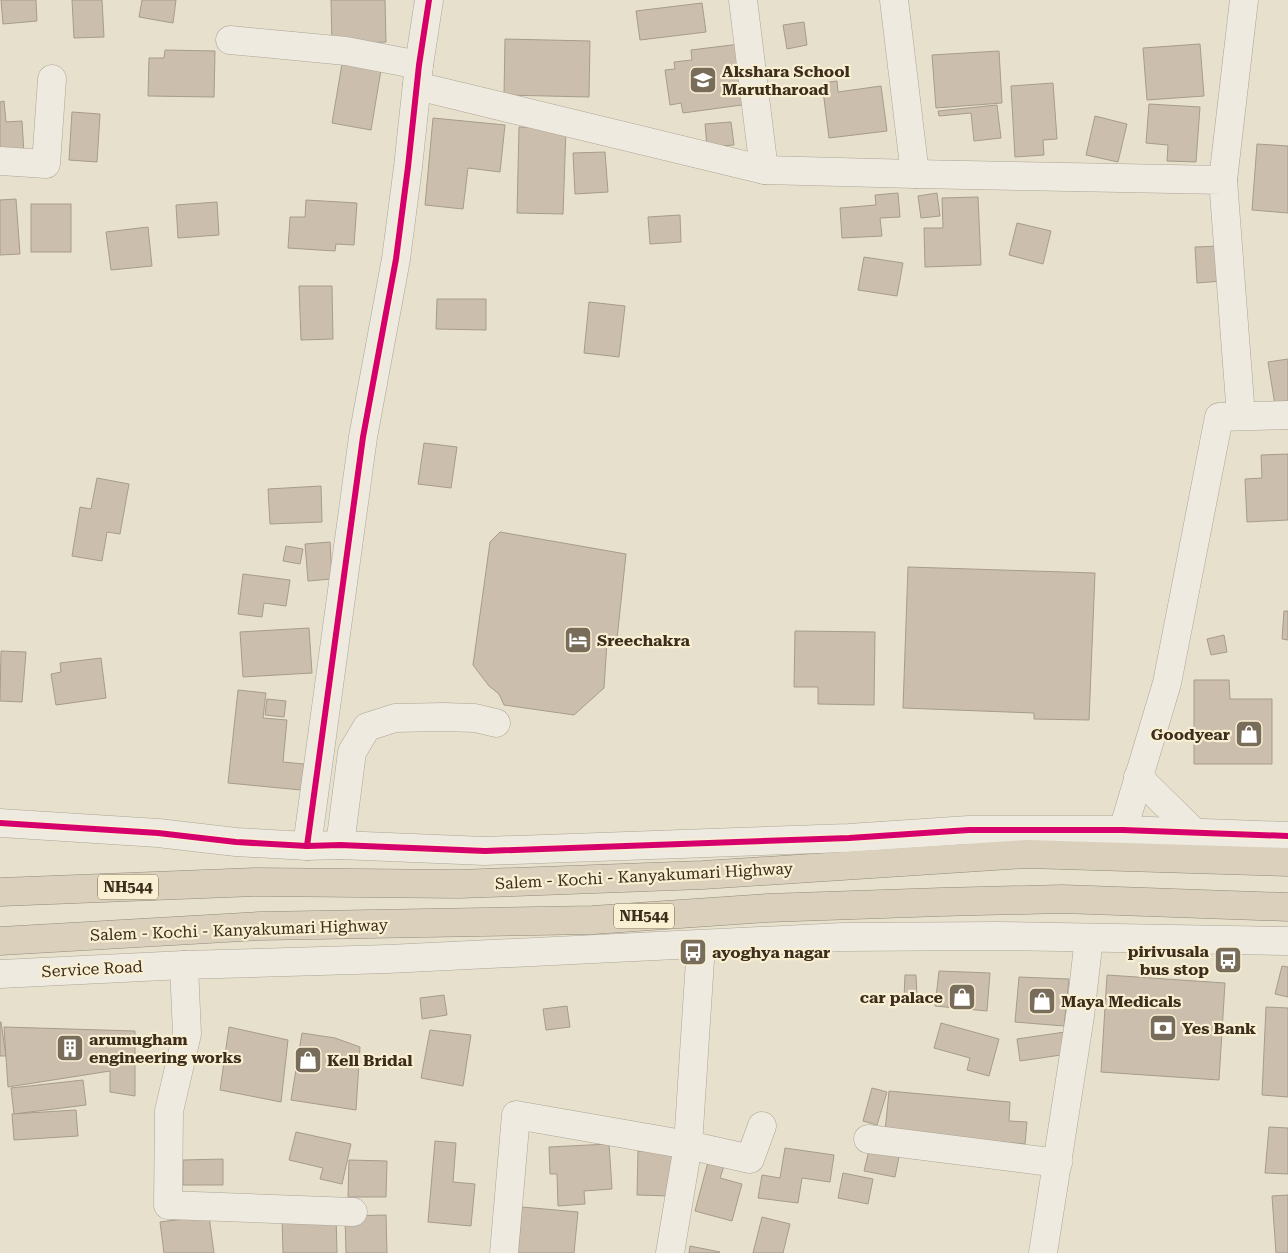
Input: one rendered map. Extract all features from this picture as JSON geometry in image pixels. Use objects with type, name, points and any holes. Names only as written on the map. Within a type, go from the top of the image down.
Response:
[{"type":"highway","name":"Salem - Kochi - Kanyakumari Highway","points":[[0,892],[256,882],[459,884],[703,875],[1027,854],[1288,862]]},
{"type":"highway","name":"Salem - Kochi - Kanyakumari Highway","points":[[0,941],[260,926],[593,920],[767,908],[941,902],[1062,900],[1288,907]]},
{"type":"street","points":[[307,846],[363,437],[396,259],[429,0]]},
{"type":"street","points":[[743,0],[764,170]]},
{"type":"street","points":[[894,0],[915,174]]},
{"type":"street","points":[[1240,416],[1223,180],[1244,0]]},
{"type":"street","points":[[230,40],[346,51],[418,75],[764,170],[1223,180]]},
{"type":"street","points":[[0,161],[46,164],[52,79]]},
{"type":"street","points":[[1123,830],[1167,683],[1220,417],[1288,415]]},
{"type":"street","points":[[340,845],[352,752],[367,727],[395,718],[475,718],[496,723]]},
{"type":"street","points":[[1138,777],[1194,832]]},
{"type":"street","points":[[0,823],[158,833],[236,842],[485,851],[849,838],[969,830],[1123,830],[1288,836]]},
{"type":"street","name":"Service Road","points":[[0,974],[184,965],[388,959],[843,937],[1288,941]]},
{"type":"street","points":[[1043,1253],[1080,1016],[1089,938]]},
{"type":"street","points":[[670,1253],[688,1145],[701,945]]},
{"type":"street","points":[[184,965],[187,1034],[169,1111],[168,1206],[353,1212]]},
{"type":"street","points":[[504,1253],[516,1115],[688,1145],[750,1159],[762,1126]]},
{"type":"street","points":[[868,1139],[1058,1163]]},
{"type":"building","points":[[1,0],[36,0],[37,21],[3,24]]},
{"type":"building","points":[[72,0],[102,0],[104,37],[74,38]]},
{"type":"building","points":[[142,0],[176,0],[173,23],[139,17]]},
{"type":"building","points":[[331,0],[385,0],[386,42],[332,44]]},
{"type":"building","points":[[702,3],[706,32],[640,40],[636,11]]},
{"type":"building","points":[[804,22],[807,45],[787,49],[783,25]]},
{"type":"building","points":[[505,39],[590,41],[589,97],[504,95]]},
{"type":"building","name":"Akshara School Marutharoad","points":[[740,44],[749,104],[683,113],[681,103],[670,105],[665,70],[675,69],[674,62],[692,60],[691,50]]},
{"type":"building","points":[[1200,44],[1204,96],[1147,100],[1143,48]]},
{"type":"building","points":[[165,50],[215,51],[214,97],[148,96],[149,58],[164,58]]},
{"type":"building","points":[[999,51],[1002,103],[936,108],[932,55]]},
{"type":"building","points":[[343,58],[382,64],[371,130],[332,123]]},
{"type":"building","points":[[837,81],[838,92],[881,86],[887,131],[829,138],[822,83]]},
{"type":"building","points":[[1053,83],[1057,139],[1043,140],[1044,155],[1015,157],[1011,86]]},
{"type":"building","points":[[4,101],[6,122],[22,121],[24,153],[0,154],[0,102]]},
{"type":"building","points":[[1149,104],[1200,107],[1196,162],[1167,161],[1168,145],[1146,143]]},
{"type":"building","points":[[997,105],[1001,138],[974,141],[971,113],[939,116],[938,111]]},
{"type":"building","points":[[72,112],[100,114],[97,162],[69,160]]},
{"type":"building","points":[[1095,116],[1127,124],[1118,162],[1086,155]]},
{"type":"building","points":[[433,118],[505,125],[500,172],[468,168],[463,209],[425,205]]},
{"type":"building","points":[[731,122],[734,145],[707,147],[705,124]]},
{"type":"building","points":[[519,127],[566,128],[563,214],[517,213]]},
{"type":"building","points":[[1257,144],[1288,146],[1288,213],[1252,210]]},
{"type":"building","points":[[605,152],[608,192],[575,194],[573,153]]},
{"type":"building","points":[[898,193],[900,217],[880,218],[882,236],[842,238],[840,208],[876,205],[875,195]]},
{"type":"building","points":[[937,193],[940,216],[921,218],[918,196]]},
{"type":"building","points":[[978,197],[981,265],[925,267],[924,228],[943,228],[942,198]]},
{"type":"building","points":[[16,199],[20,254],[0,255],[0,200]]},
{"type":"building","points":[[306,200],[357,203],[354,245],[336,244],[335,251],[288,248],[290,217],[305,217]]},
{"type":"building","points":[[217,202],[219,235],[178,238],[176,205]]},
{"type":"building","points":[[31,204],[71,204],[71,252],[31,252]]},
{"type":"building","points":[[680,215],[681,242],[650,244],[648,217]]},
{"type":"building","points":[[1017,223],[1051,231],[1043,264],[1009,255]]},
{"type":"building","points":[[148,227],[152,266],[111,270],[106,232]]},
{"type":"building","points":[[1220,246],[1222,281],[1197,283],[1195,247]]},
{"type":"building","points":[[864,257],[903,263],[897,296],[858,290]]},
{"type":"building","points":[[299,286],[332,286],[333,339],[301,340]]},
{"type":"building","points":[[437,299],[486,299],[486,330],[436,329]]},
{"type":"building","points":[[589,302],[625,306],[619,357],[584,353]]},
{"type":"building","points":[[1288,359],[1288,403],[1275,405],[1268,362]]},
{"type":"building","points":[[424,443],[457,447],[451,488],[418,484]]},
{"type":"building","points":[[1288,454],[1288,520],[1247,522],[1245,479],[1262,478],[1261,455]]},
{"type":"building","points":[[97,478],[129,484],[120,534],[107,532],[102,561],[72,556],[80,507],[91,509]]},
{"type":"building","points":[[321,486],[322,522],[270,524],[268,489]]},
{"type":"building","points":[[500,532],[626,554],[617,639],[607,642],[604,688],[574,715],[504,705],[499,694],[489,686],[473,665],[490,542]]},
{"type":"building","points":[[330,542],[332,579],[308,581],[305,544]]},
{"type":"building","points":[[286,546],[303,549],[300,564],[283,561]]},
{"type":"building","points":[[908,567],[1095,573],[1089,720],[1034,719],[1034,713],[903,708]]},
{"type":"building","points":[[243,574],[290,580],[286,606],[264,603],[262,617],[238,614]]},
{"type":"building","points":[[1284,611],[1288,611],[1288,640],[1282,639]]},
{"type":"building","points":[[309,628],[312,673],[243,677],[240,632]]},
{"type":"building","points":[[795,631],[875,632],[874,705],[818,704],[818,687],[794,687]]},
{"type":"building","points":[[1224,635],[1227,652],[1211,655],[1207,639]]},
{"type":"building","points":[[1,651],[26,652],[22,702],[0,701]]},
{"type":"building","points":[[101,658],[106,698],[56,705],[51,674],[61,672],[60,663]]},
{"type":"building","points":[[1194,680],[1229,680],[1230,699],[1272,699],[1272,764],[1194,764]]},
{"type":"building","points":[[238,690],[266,693],[263,718],[287,720],[283,762],[304,764],[301,790],[228,783]]},
{"type":"building","points":[[267,699],[286,701],[284,717],[265,715]]},
{"type":"building","points":[[1282,966],[1288,967],[1288,997],[1275,994]]},
{"type":"building","name":"car palace","points":[[939,971],[990,973],[987,1011],[935,1006]]},
{"type":"building","points":[[905,975],[916,975],[917,997],[904,998]]},
{"type":"building","name":"Yes Bank","points":[[1107,975],[1225,983],[1219,1080],[1101,1072]]},
{"type":"building","name":"Maya Medicals","points":[[1019,977],[1069,979],[1064,1026],[1015,1022]]},
{"type":"building","points":[[444,995],[447,1015],[422,1019],[420,998]]},
{"type":"building","points":[[567,1006],[570,1027],[546,1030],[543,1009]]},
{"type":"building","points":[[1266,1007],[1288,1008],[1288,1097],[1262,1095]]},
{"type":"building","points":[[1,1022],[6,1056],[0,1056]]},
{"type":"building","points":[[941,1023],[999,1039],[989,1076],[967,1070],[970,1058],[934,1048]]},
{"type":"building","name":"arumugham engineering works","points":[[4,1027],[135,1031],[135,1096],[110,1092],[110,1071],[8,1087]]},
{"type":"building","points":[[229,1027],[288,1040],[281,1102],[220,1090]]},
{"type":"building","points":[[430,1030],[471,1035],[463,1086],[421,1078]]},
{"type":"building","points":[[1065,1032],[1068,1054],[1020,1061],[1017,1039]]},
{"type":"building","points":[[302,1033],[335,1038],[360,1047],[356,1110],[291,1100]]},
{"type":"building","points":[[83,1080],[86,1105],[14,1114],[11,1088]]},
{"type":"building","points":[[872,1088],[887,1092],[877,1125],[863,1121]]},
{"type":"building","points":[[889,1091],[1010,1102],[1009,1121],[1027,1122],[1025,1144],[885,1132]]},
{"type":"building","points":[[76,1110],[78,1136],[14,1140],[12,1114]]},
{"type":"building","points":[[1269,1127],[1288,1128],[1288,1174],[1265,1173]]},
{"type":"building","points":[[296,1132],[351,1144],[342,1184],[320,1179],[323,1168],[289,1160]]},
{"type":"building","points":[[435,1141],[456,1143],[453,1182],[475,1184],[471,1226],[428,1222]]},
{"type":"building","points":[[609,1144],[612,1189],[584,1191],[585,1204],[558,1206],[557,1174],[550,1174],[549,1147]]},
{"type":"building","points":[[870,1146],[900,1152],[895,1177],[864,1171]]},
{"type":"building","points":[[785,1148],[834,1155],[830,1182],[802,1178],[798,1203],[758,1198],[762,1175],[780,1178]]},
{"type":"building","points":[[638,1151],[672,1152],[670,1196],[637,1195]]},
{"type":"building","points":[[223,1159],[223,1185],[183,1185],[183,1160]]},
{"type":"building","points":[[349,1160],[387,1161],[386,1197],[348,1197]]},
{"type":"building","points":[[708,1162],[724,1166],[720,1178],[742,1184],[732,1221],[695,1211]]},
{"type":"building","points":[[843,1173],[873,1179],[868,1204],[838,1198]]},
{"type":"building","points":[[1288,1195],[1288,1253],[1276,1253],[1272,1196]]},
{"type":"building","points":[[522,1207],[578,1212],[574,1253],[518,1253]]},
{"type":"building","points":[[386,1215],[387,1253],[346,1253],[345,1216]]},
{"type":"building","points":[[209,1216],[214,1253],[164,1253],[160,1222]]},
{"type":"building","points":[[336,1216],[337,1253],[283,1253],[282,1218]]},
{"type":"building","points":[[762,1217],[790,1224],[783,1253],[753,1253]]},
{"type":"building","points":[[690,1246],[720,1252],[689,1253]]},
{"type":"cycle path","points":[[307,846],[363,437],[396,259],[419,65],[429,0]]},
{"type":"cycle path","points":[[0,823],[158,833],[236,842],[485,851],[849,838],[969,830],[1123,830],[1288,836]]},
{"type":"place","name":"Akshara School Marutharoad","points":[[703,80]]},
{"type":"place","name":"Sreechakra","points":[[578,640]]},
{"type":"place","name":"Goodyear","points":[[1249,734]]},
{"type":"place","name":"ayoghya nagar","points":[[693,952]]},
{"type":"place","name":"pirivusala bus stop","points":[[1228,960]]},
{"type":"place","name":"car palace","points":[[962,997]]},
{"type":"place","name":"Maya Medicals","points":[[1042,1001]]},
{"type":"place","name":"Yes Bank","points":[[1163,1028]]},
{"type":"place","name":"arumugham engineering works","points":[[70,1048]]},
{"type":"place","name":"Kell Bridal","points":[[308,1060]]}]
